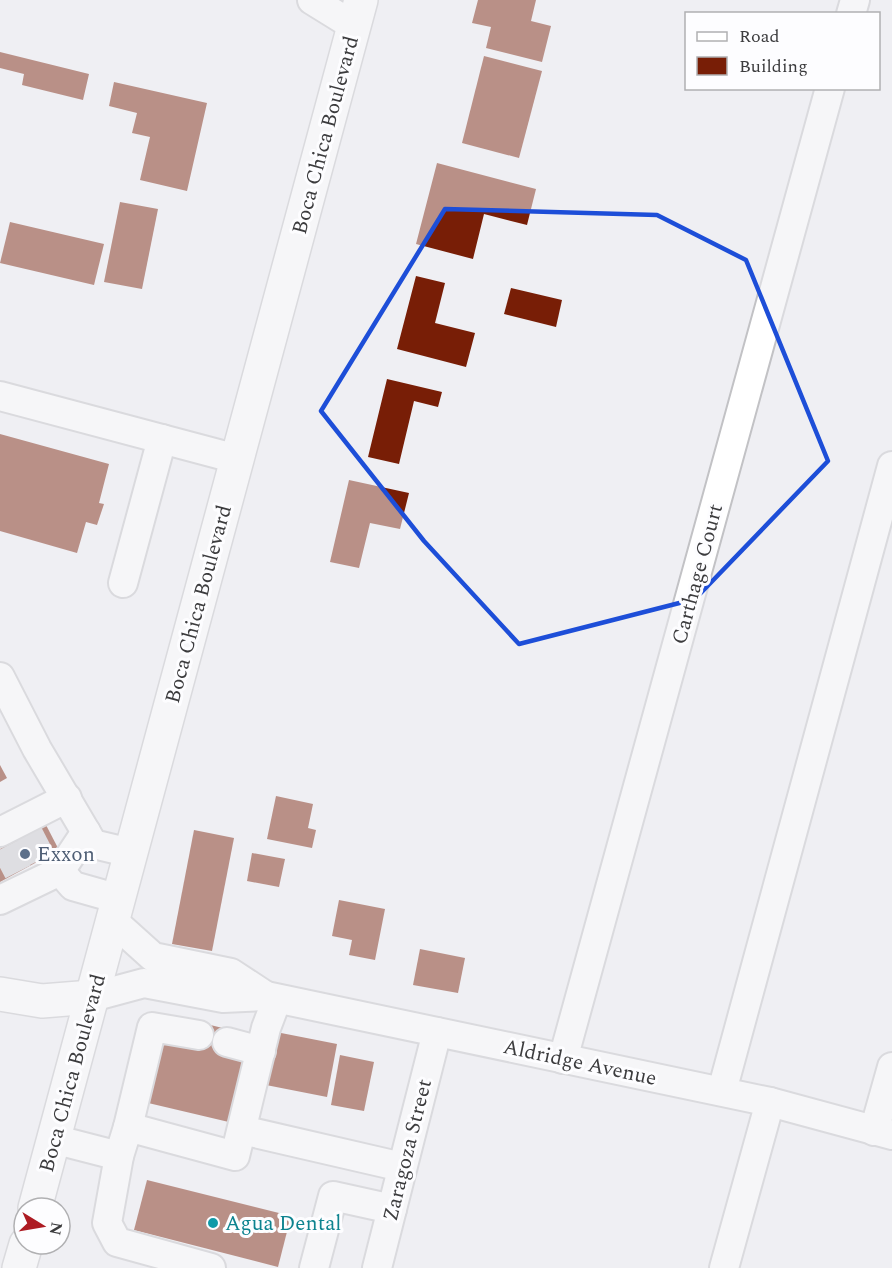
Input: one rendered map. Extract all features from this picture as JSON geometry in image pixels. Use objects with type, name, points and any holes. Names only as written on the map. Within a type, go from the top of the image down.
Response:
[{"type":"main road","name":"Boca Chica Boulevard","points":[[38,1196],[358,13]]},
{"type":"main road","points":[[0,994],[42,1001],[92,997]]},
{"type":"street","points":[[312,0],[358,13]]},
{"type":"street","name":"Carthage Court","points":[[563,1059],[829,90]]},
{"type":"street","points":[[0,396],[237,459]]},
{"type":"street","points":[[123,583],[162,439]]},
{"type":"street","points":[[722,1091],[892,466]]},
{"type":"street","points":[[0,677],[93,844],[131,852]]},
{"type":"street","points":[[11,834],[67,798]]},
{"type":"street","points":[[25,882],[86,832]]},
{"type":"street","points":[[25,882],[73,886],[116,910]]},
{"type":"street","name":"Aldridge Avenue","points":[[116,910],[153,957],[231,973],[271,998]]},
{"type":"street","name":"Aldridge Avenue","points":[[92,997],[144,983],[223,998],[271,998],[722,1091],[883,1133]]},
{"type":"street","points":[[128,1127],[235,1156],[261,1051],[271,998]]},
{"type":"street","points":[[199,1035],[152,1027],[119,1156],[107,1223],[117,1242],[211,1268]]},
{"type":"street","name":"Zaragoza Street","points":[[377,1268],[437,1032]]},
{"type":"street","points":[[227,1042],[261,1051]]},
{"type":"street","points":[[883,1133],[892,1067]]},
{"type":"street","points":[[724,1268],[770,1102]]},
{"type":"street","points":[[243,1130],[402,1167]]},
{"type":"street","points":[[54,1139],[119,1156]]},
{"type":"street","points":[[314,1268],[333,1196],[392,1209]]},
{"type":"highlighted area","points":[[445,209],[657,215],[746,260],[828,461],[695,599],[519,644],[424,541],[321,411]]},
{"type":"building","points":[[478,0],[536,0],[531,21],[551,26],[542,62],[486,48],[491,27],[472,23]]},
{"type":"building","points":[[0,52],[89,74],[83,100],[22,85],[24,74],[0,68]]},
{"type":"building","points":[[484,56],[542,71],[519,158],[462,143]]},
{"type":"building","points":[[114,82],[207,103],[187,191],[140,180],[150,137],[132,133],[137,113],[109,106]]},
{"type":"building","points":[[437,163],[536,189],[527,225],[484,214],[473,259],[416,244]]},
{"type":"building","points":[[120,202],[158,209],[142,289],[104,282]]},
{"type":"building","points":[[10,222],[104,244],[94,285],[0,263]]},
{"type":"building","points":[[416,276],[445,283],[435,323],[475,333],[466,367],[397,349]]},
{"type":"building","points":[[511,288],[562,300],[556,327],[504,314]]},
{"type":"building","points":[[387,379],[442,392],[438,407],[414,401],[399,464],[368,457]]},
{"type":"building","points":[[0,434],[109,464],[99,503],[104,504],[97,525],[86,522],[77,553],[0,531]]},
{"type":"building","points":[[349,480],[409,493],[400,529],[370,523],[359,568],[330,562]]},
{"type":"building","points":[[0,765],[7,778],[0,782]]},
{"type":"building","points":[[276,796],[313,804],[308,828],[316,830],[312,848],[267,839]]},
{"type":"building","name":"Exxon","points":[[46,825],[59,850],[0,882],[0,849]]},
{"type":"building","points":[[194,830],[234,838],[212,951],[172,944]]},
{"type":"building","points":[[252,853],[285,859],[279,887],[247,881]]},
{"type":"building","points":[[339,900],[385,909],[375,960],[349,955],[352,940],[332,936]]},
{"type":"building","points":[[420,949],[465,958],[458,993],[413,985]]},
{"type":"building","points":[[202,1023],[231,1030],[249,1060],[233,1123],[144,1102],[160,1038]]},
{"type":"building","points":[[276,1032],[337,1044],[327,1097],[266,1085]]},
{"type":"building","points":[[340,1055],[374,1062],[364,1111],[331,1105]]},
{"type":"building","name":"Agua Dental","points":[[147,1180],[291,1216],[278,1267],[134,1230]]},
{"type":"tunnel","points":[[29,834],[42,859]]},
{"type":"tunnel","points":[[5,847],[18,872]]},
{"type":"place","name":"Exxon","points":[[25,854]]},
{"type":"place","name":"Agua Dental","points":[[213,1223]]}]
